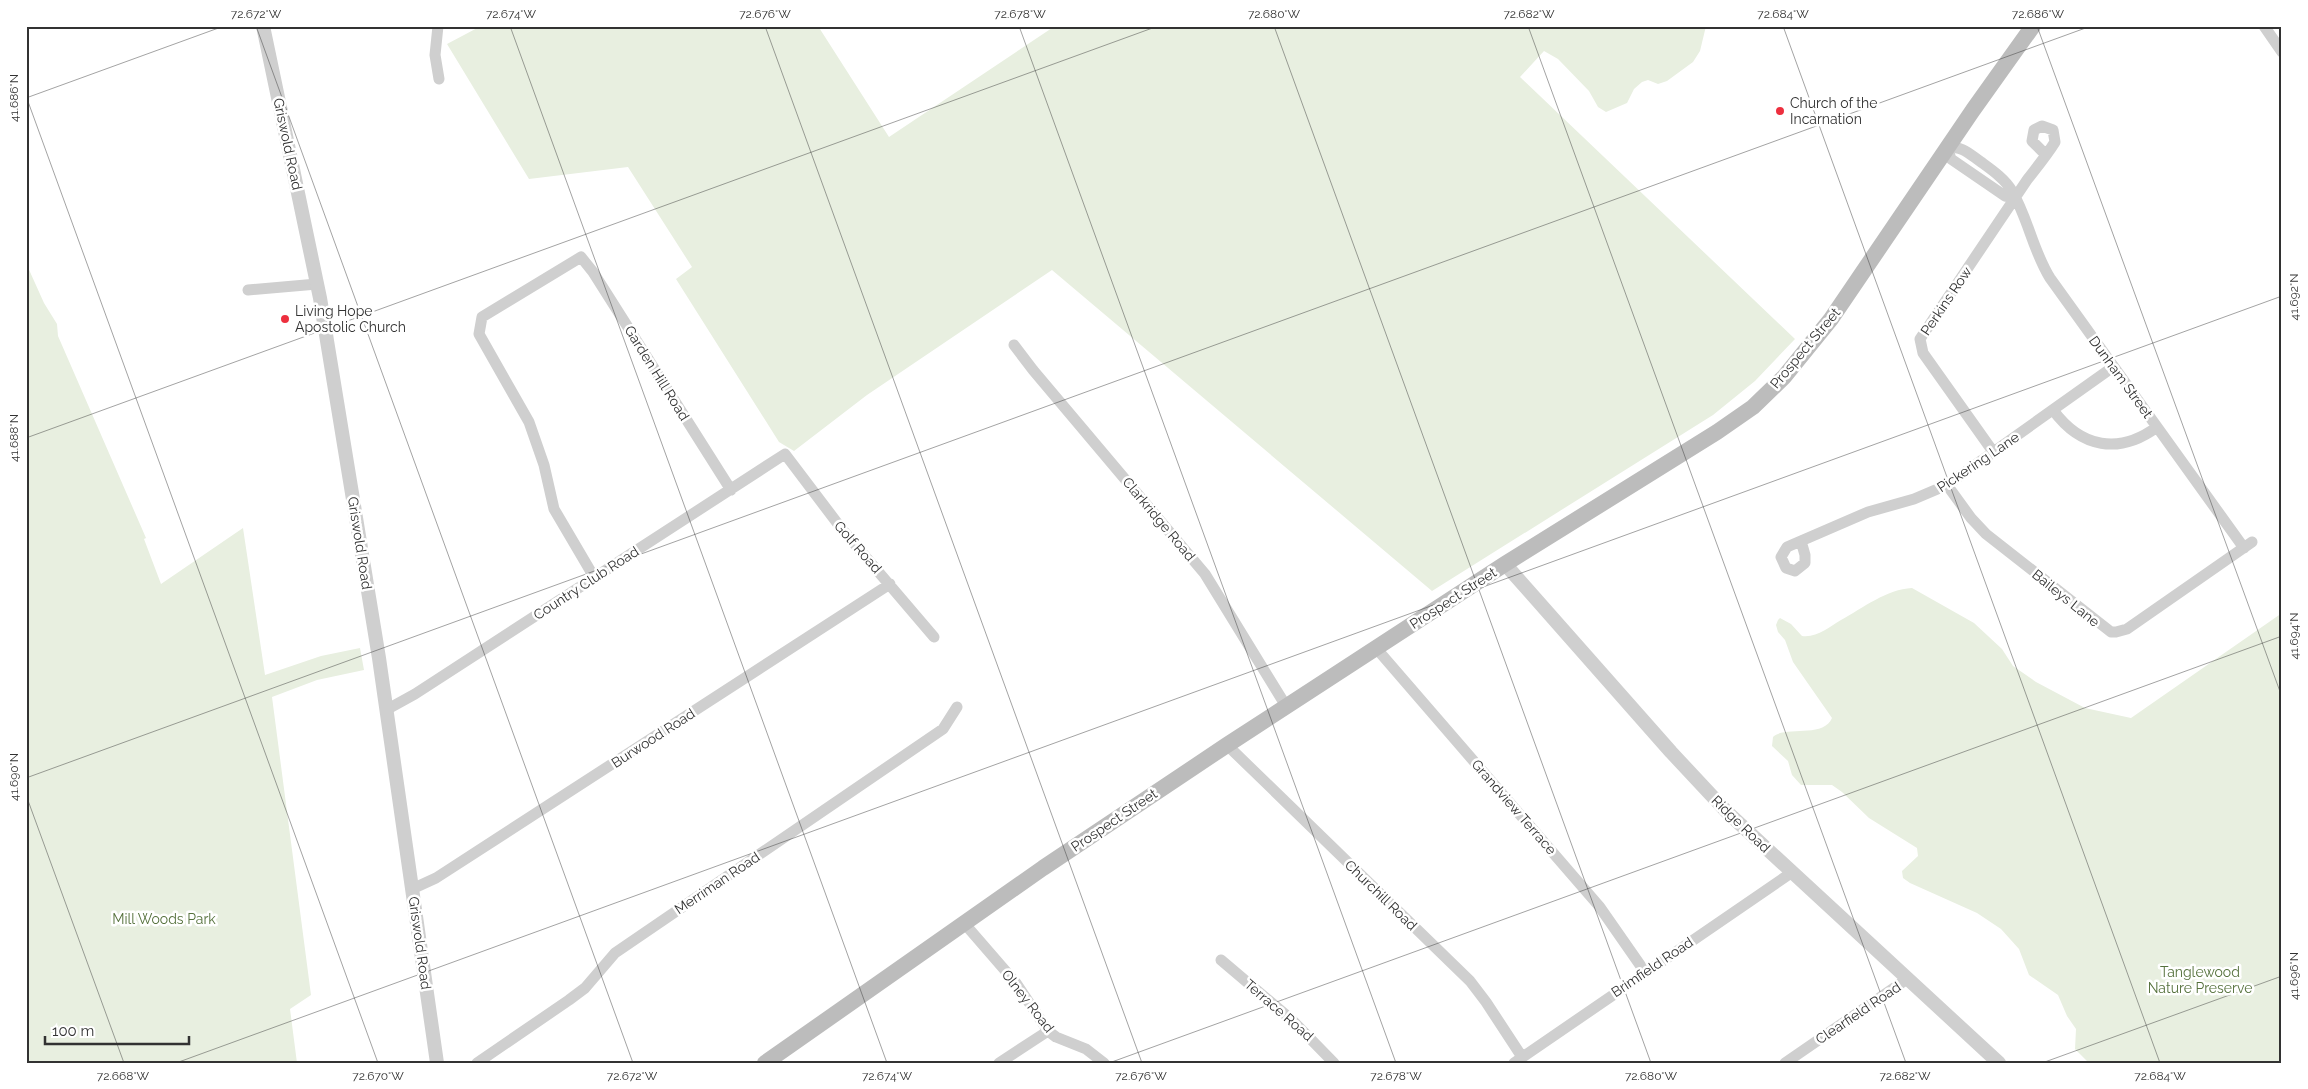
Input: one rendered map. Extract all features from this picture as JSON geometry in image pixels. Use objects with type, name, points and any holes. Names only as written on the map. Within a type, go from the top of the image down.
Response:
[{"type":"main road","name":"Prospect Street","points":[[766,1063],[964,923],[1227,745],[1505,564],[1717,432],[1762,398],[1802,356],[1831,320],[1947,147],[2033,26]]},
{"type":"street","name":"Griswold Road","points":[[263,26],[317,284],[386,710],[437,1063]]},
{"type":"street","points":[[438,26],[435,54],[439,79]]},
{"type":"street","points":[[2264,26],[2282,52]]},
{"type":"street","points":[[1947,147],[1952,160],[2005,196],[2014,198]]},
{"type":"street","name":"Perkins Row","points":[[1994,452],[1923,353],[1920,339],[2014,198],[2046,155]]},
{"type":"street","name":"Dunham Street","points":[[2014,198],[2027,223],[2044,268],[2157,427],[2248,545]]},
{"type":"street","name":"Garden Hill Road","points":[[594,577],[554,509],[544,465],[529,422],[479,334],[482,317],[581,258],[593,272],[731,490]]},
{"type":"street","points":[[248,290],[317,284]]},
{"type":"street","name":"Clarkridge Road","points":[[1014,345],[1204,574],[1286,706]]},
{"type":"street","name":"Pickering Lane","points":[[1801,541],[1868,512],[1920,497],[1947,484],[2113,367]]},
{"type":"street","points":[[2053,410],[2075,433],[2102,443],[2130,442],[2157,427]]},
{"type":"street","name":"Country Club Road","points":[[386,710],[415,694],[785,454]]},
{"type":"street","name":"Golf Road","points":[[785,454],[841,528],[934,637]]},
{"type":"street","name":"Baileys Lane","points":[[1947,484],[1971,518],[1986,534],[2111,632],[2126,629],[2248,545]]},
{"type":"street","name":"Ridge Road","points":[[1505,564],[1696,780],[1791,873],[1999,1063]]},
{"type":"street","name":"Burwood Road","points":[[412,889],[436,878],[890,584]]},
{"type":"street","name":"Grandview Terrace","points":[[1376,648],[1594,901],[1645,972]]},
{"type":"street","name":"Merriman Road","points":[[477,1063],[570,1000],[585,988],[615,953],[943,728],[957,707]]},
{"type":"street","name":"Churchill Road","points":[[1227,745],[1470,981],[1486,1002],[1518,1060]]},
{"type":"street","name":"Brimfield Road","points":[[1518,1060],[1791,873]]},
{"type":"street","name":"Olney Road","points":[[964,923],[1016,983],[1048,1031],[1056,1037],[1086,1049],[1104,1063]]},
{"type":"street","name":"Terrace Road","points":[[1221,960],[1294,1021],[1334,1063]]},
{"type":"street","name":"Clearfield Road","points":[[1785,1063],[1907,980]]},
{"type":"street","points":[[999,1063],[1048,1031]]},
{"type":"green space","points":[[481,26],[818,26],[889,137],[1055,26],[1706,26],[1700,51],[1693,62],[1667,81],[1658,84],[1648,80],[1642,82],[1634,89],[1627,103],[1606,112],[1598,107],[1589,91],[1558,59],[1544,51],[1520,77],[1795,339],[1755,381],[1713,415],[1432,591],[1052,270],[867,395],[794,451],[779,442],[676,279],[692,267],[628,167],[529,179],[447,44]]},
{"type":"green space","name":"Mill Woods Park","points":[[26,263],[44,303],[57,324],[58,336],[146,538],[144,539],[161,584],[243,528],[265,675],[321,656],[360,648],[364,670],[317,680],[272,697],[311,995],[290,1009],[297,1063],[26,1063]]},
{"type":"green space","name":"Tanglewood Nature Preserve","points":[[1912,588],[1974,623],[2002,649],[2013,666],[2036,682],[2085,708],[2131,718],[2282,613],[2282,1063],[2089,1063],[2075,1049],[2076,1029],[2067,1016],[2058,995],[2029,975],[2019,949],[2001,929],[1977,913],[1910,883],[1903,878],[1902,871],[1918,856],[1917,848],[1869,818],[1832,785],[1801,785],[1792,775],[1788,761],[1772,746],[1773,737],[1786,732],[1821,728],[1832,718],[1793,662],[1785,640],[1778,632],[1776,625],[1778,620],[1780,618],[1791,624],[1802,636],[1813,635],[1884,595]]},
{"type":"place","name":"Church of the Incarnation","points":[[1780,111]]},
{"type":"place","name":"Living Hope Apostolic Church","points":[[285,319]]}]
